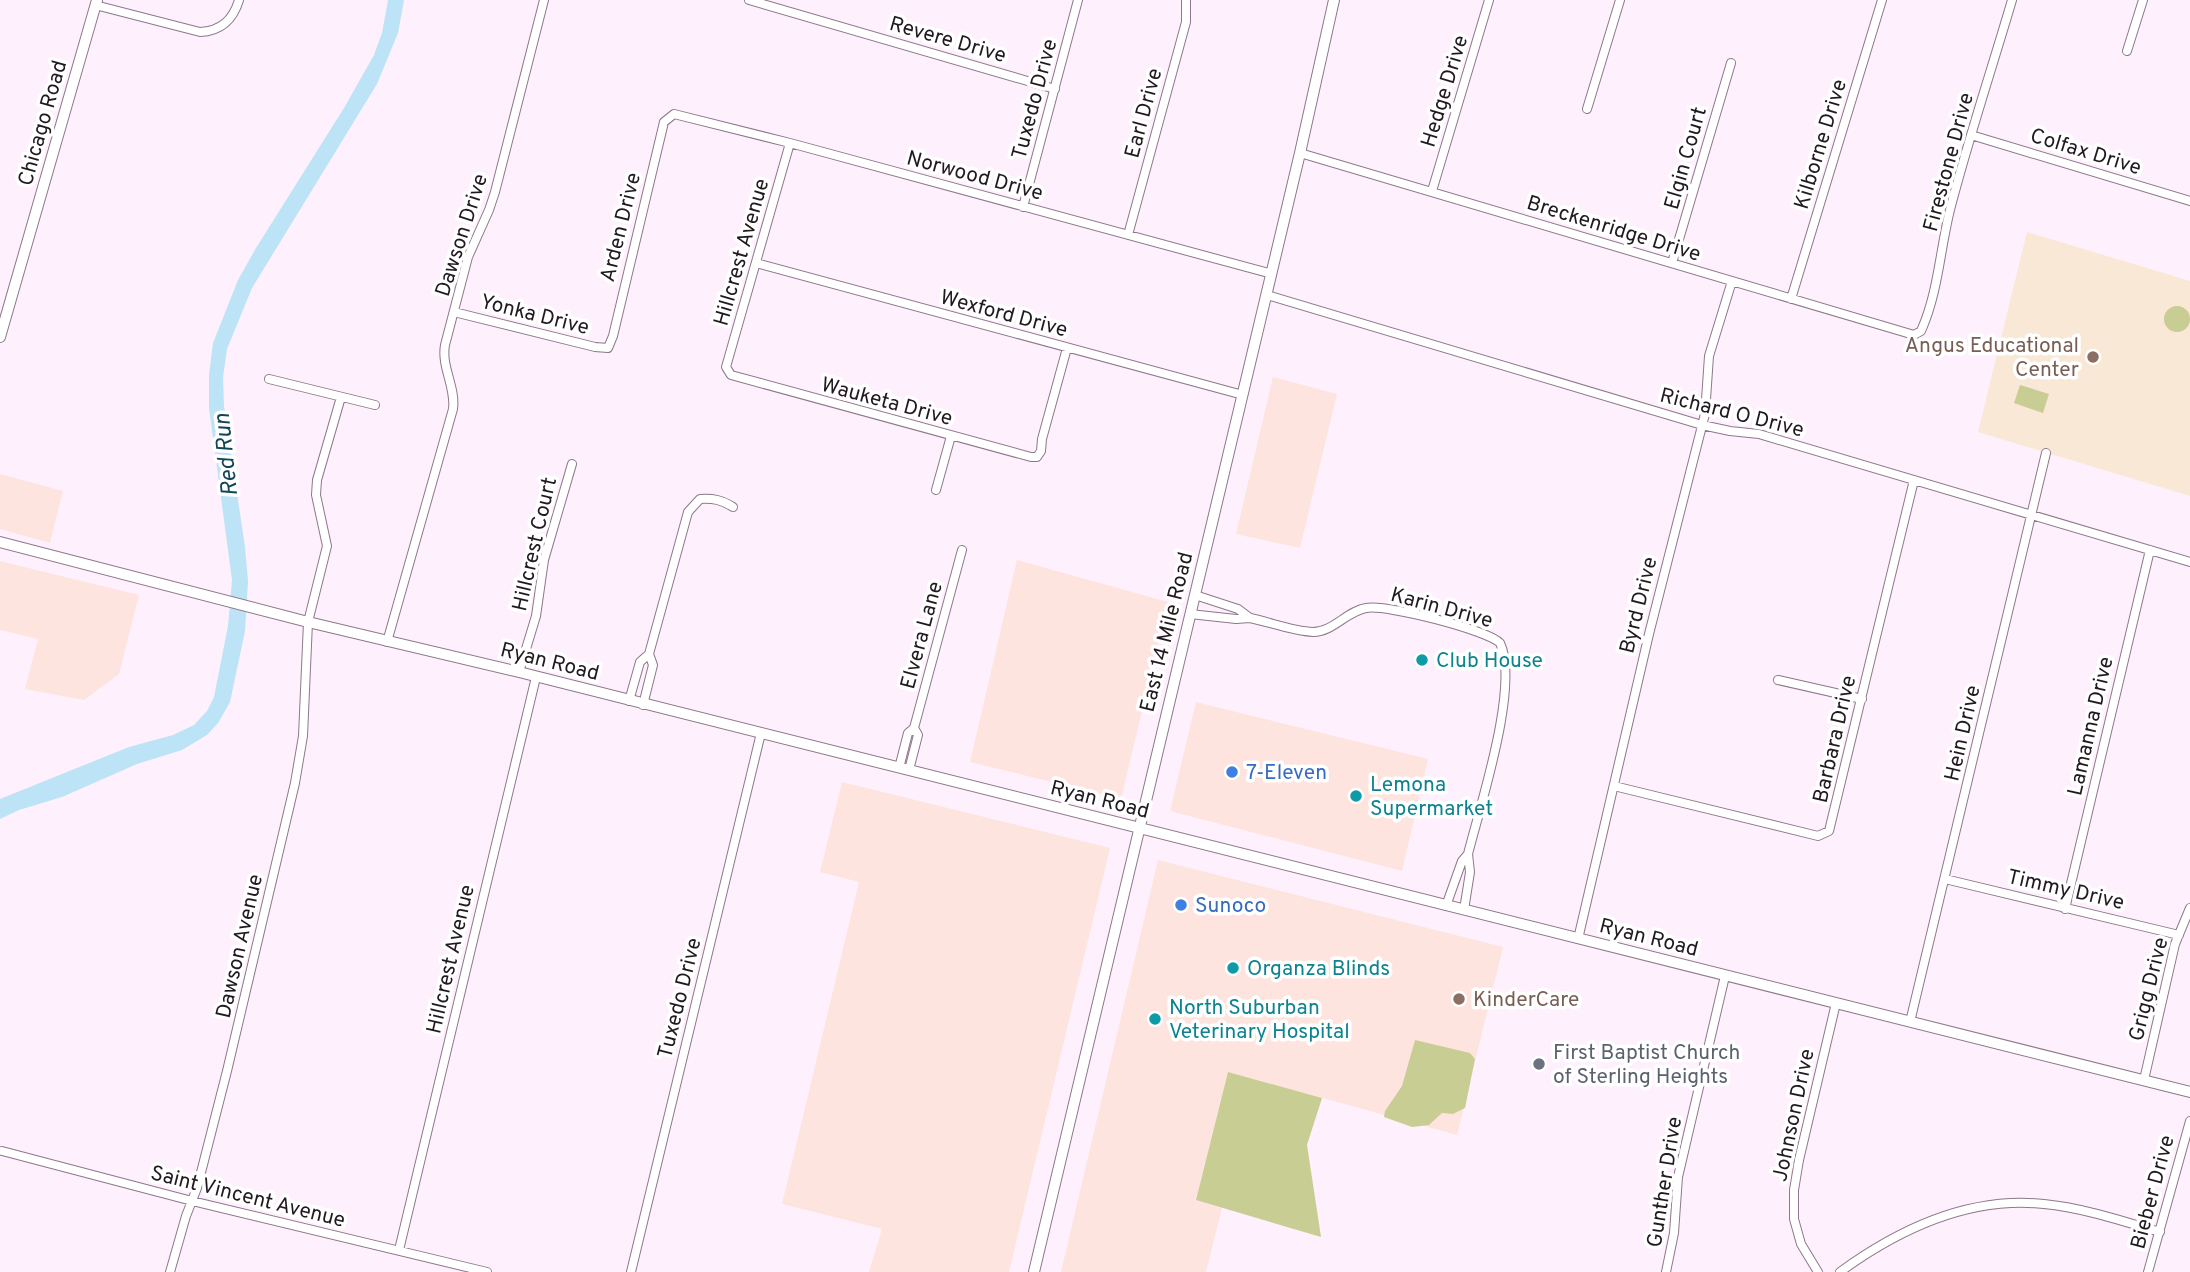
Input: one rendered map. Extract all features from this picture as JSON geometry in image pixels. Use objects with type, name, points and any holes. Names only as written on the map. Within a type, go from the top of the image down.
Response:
[{"type":"main road","name":"East 14 Mile Road","points":[[1034,1272],[1272,274],[1334,0]]},
{"type":"main road","name":"Chicago Road","points":[[0,337],[96,2]]},
{"type":"main road","name":"Ryan Road","points":[[0,542],[387,642],[519,672],[2190,1092]]},
{"type":"street","points":[[96,2],[200,32],[216,30],[225,24],[233,16],[239,0]]},
{"type":"street","name":"Dawson Drive","points":[[387,642],[453,409],[453,386],[444,352],[468,257],[492,201],[544,0]]},
{"type":"street","name":"Revere Drive","points":[[750,0],[1055,89]]},
{"type":"street","name":"Tuxedo Drive","points":[[1023,207],[1078,0]]},
{"type":"street","name":"Earl Drive","points":[[1128,235],[1186,22],[1186,0]]},
{"type":"street","name":"Hedge Drive","points":[[1432,191],[1489,0]]},
{"type":"street","points":[[1587,108],[1620,0]]},
{"type":"street","name":"Kilborne Drive","points":[[1791,299],[1882,0]]},
{"type":"street","name":"Firestone Drive","points":[[1918,334],[1923,327],[1937,279],[1950,208],[2012,0]]},
{"type":"street","points":[[2127,51],[2143,0]]},
{"type":"street","name":"Elgin Court","points":[[1672,263],[1731,63]]},
{"type":"street","name":"Norwood Drive","points":[[668,116],[685,116],[790,143],[1272,274]]},
{"type":"street","name":"Arden Drive","points":[[608,348],[661,134],[668,116]]},
{"type":"street","name":"Colfax Drive","points":[[1971,135],[2190,201]]},
{"type":"street","name":"Hillcrest Avenue","points":[[727,372],[726,367],[790,143]]},
{"type":"street","name":"Breckenridge Drive","points":[[1300,153],[1910,334],[1918,334]]},
{"type":"street","name":"Wexford Drive","points":[[756,263],[1242,396]]},
{"type":"street","name":"Byrd Drive","points":[[1578,939],[1652,621],[1708,400],[1709,356],[1732,281]]},
{"type":"street","name":"Richard O Drive","points":[[1266,295],[1702,425],[1759,434],[2190,562]]},
{"type":"street","name":"Yonka Drive","points":[[454,312],[608,348]]},
{"type":"street","name":"Wauketa Drive","points":[[727,372],[738,378],[1031,457],[1040,455],[1067,348]]},
{"type":"street","points":[[269,379],[375,405]]},
{"type":"street","name":"Dawson Avenue","points":[[170,1272],[228,1071],[295,783],[303,736],[308,622],[327,546],[316,495],[317,480],[341,397]]},
{"type":"street","points":[[936,490],[951,436]]},
{"type":"street","name":"Hein Drive","points":[[1910,1022],[2046,453]]},
{"type":"street","name":"Hillcrest Court","points":[[519,672],[536,616],[544,559],[572,464]]},
{"type":"street","name":"Barbara Drive","points":[[1614,786],[1822,835],[1831,827],[1914,480]]},
{"type":"street","points":[[629,701],[640,662],[649,654],[688,512],[700,499],[718,500],[733,507]]},
{"type":"street","name":"Elvera Lane","points":[[904,769],[908,733],[914,728],[962,550]]},
{"type":"street","name":"Lamanna Drive","points":[[2065,909],[2150,550]]},
{"type":"street","name":"Karin Drive","points":[[1195,594],[1238,609],[1250,618]]},
{"type":"street","name":"Karin Drive","points":[[1190,614],[1236,620],[1250,618],[1318,632],[1359,610],[1381,607],[1492,636],[1500,643],[1505,661],[1505,702],[1468,854],[1470,872],[1464,910]]},
{"type":"street","points":[[643,705],[653,665],[649,654]]},
{"type":"street","name":"Hillcrest Avenue","points":[[399,1250],[536,677]]},
{"type":"street","points":[[1778,680],[1862,699]]},
{"type":"street","name":"Tuxedo Drive","points":[[631,1272],[761,733]]},
{"type":"street","name":"Karin Drive","points":[[1446,906],[1462,861],[1468,854]]},
{"type":"street","name":"Timmy Drive","points":[[1945,879],[2179,935]]},
{"type":"street","name":"Grigg Drive","points":[[2144,1080],[2179,935],[2190,908]]},
{"type":"street","name":"Gunther Drive","points":[[1666,1272],[1674,1233],[1678,1177],[1725,975]]},
{"type":"street","name":"Johnson Drive","points":[[1818,1272],[1801,1244],[1794,1219],[1795,1177],[1836,1003]]},
{"type":"street","name":"Bieber Drive","points":[[2148,1272],[2190,1121]]},
{"type":"street","name":"Saint Vincent Avenue","points":[[2,1151],[192,1201],[487,1272]]},
{"type":"street","points":[[1840,1272],[1878,1247],[1936,1218],[1999,1203],[2044,1204],[2069,1208],[2160,1232]]},
{"type":"shaded area","name":"Angus Educational Center","points":[[2027,232],[2190,281],[2190,496],[1978,432]]},
{"type":"shaded area","points":[[1273,377],[1337,394],[1300,548],[1236,534]]},
{"type":"shaded area","points":[[0,474],[63,491],[50,543],[0,529]]},
{"type":"shaded area","points":[[1017,560],[1168,602],[1121,799],[970,762]]},
{"type":"shaded area","points":[[0,561],[139,595],[119,674],[84,700],[25,689],[38,639],[0,630]]},
{"type":"shaded area","points":[[1196,702],[1428,759],[1402,871],[1170,811]]},
{"type":"shaded area","points":[[842,782],[1110,848],[1009,1272],[869,1272],[882,1229],[782,1204],[859,882],[820,872]]},
{"type":"shaded area","points":[[1158,860],[1503,947],[1457,1135],[1228,1072],[1196,1200],[1222,1208],[1206,1272],[1061,1272]]},
{"type":"green space","points":[[2177,306],[2186,310],[2190,319],[2186,328],[2177,332],[2168,328],[2164,319],[2168,310]]},
{"type":"green space","points":[[2020,385],[2049,394],[2043,413],[2014,403]]},
{"type":"green space","points":[[1415,1040],[1470,1053],[1475,1059],[1465,1108],[1453,1114],[1442,1113],[1429,1125],[1412,1127],[1384,1117],[1385,1111],[1402,1086]]},
{"type":"green space","points":[[1228,1072],[1322,1098],[1307,1145],[1321,1237],[1196,1200]]},
{"type":"water","name":"Red Run","points":[[388,0],[404,0],[398,33],[377,84],[252,288],[227,349],[223,377],[224,406],[248,581],[245,631],[230,702],[218,723],[207,735],[182,750],[137,764],[62,797],[19,810],[0,819],[0,799],[129,747],[173,735],[194,725],[207,711],[214,697],[228,626],[232,580],[209,408],[213,343],[238,280],[374,55],[382,33]]},
{"type":"place","name":"Angus Educational Center","points":[[2093,357]]},
{"type":"place","name":"Club House","points":[[1422,660]]},
{"type":"place","name":"7-Eleven","points":[[1232,772]]},
{"type":"place","name":"Lemona Supermarket","points":[[1356,796]]},
{"type":"place","name":"Sunoco","points":[[1181,905]]},
{"type":"place","name":"Organza Blinds","points":[[1233,968]]},
{"type":"place","name":"KinderCare","points":[[1459,999]]},
{"type":"place","name":"North Suburban Veterinary Hospital","points":[[1155,1019]]},
{"type":"place","name":"First Baptist Church of Sterling Heights","points":[[1539,1064]]}]
